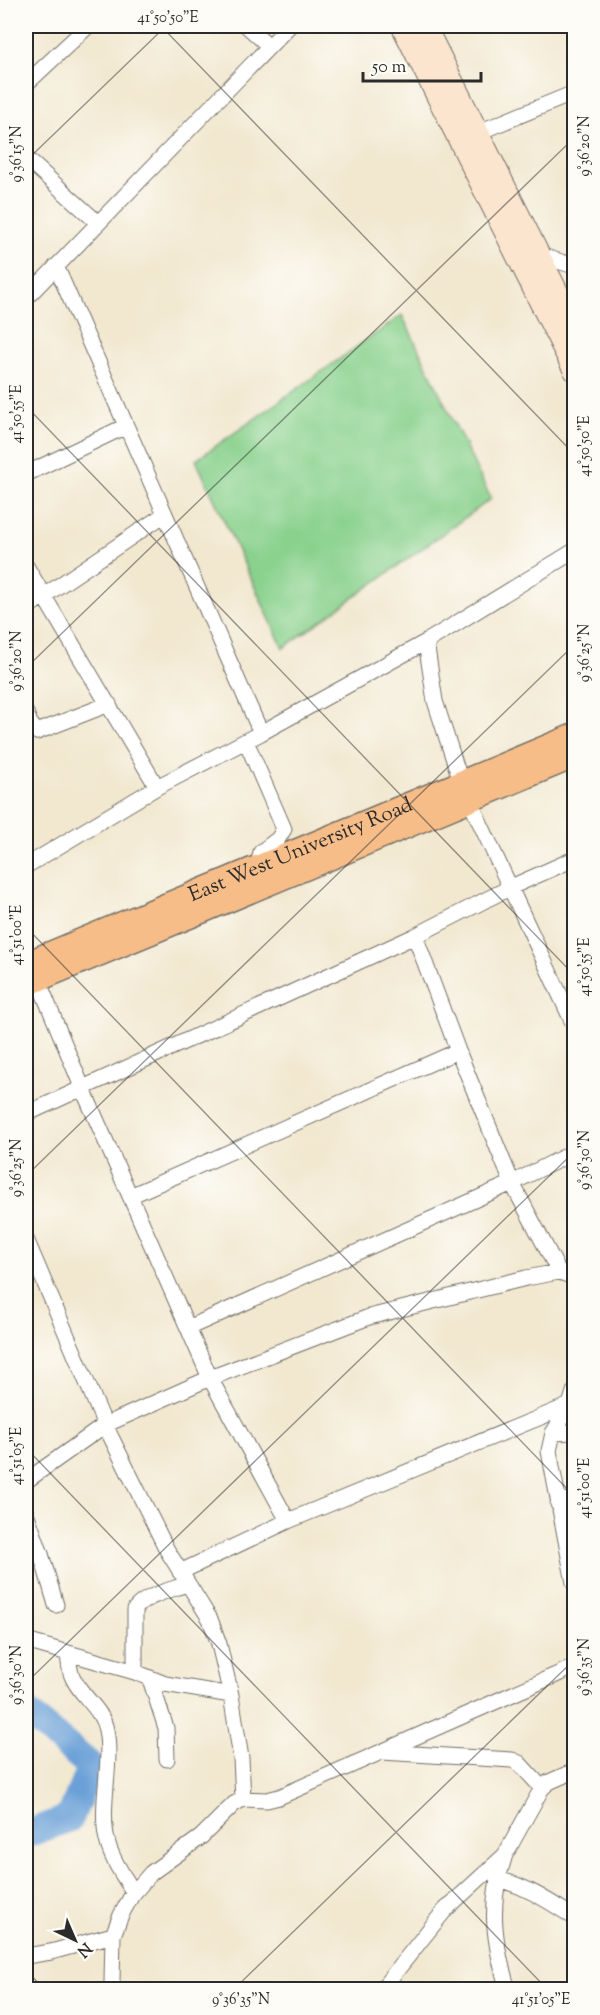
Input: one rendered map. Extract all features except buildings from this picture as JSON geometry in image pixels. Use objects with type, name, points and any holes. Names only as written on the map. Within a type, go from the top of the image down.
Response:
[{"type":"main road","points":[[402,26],[499,197],[539,255],[574,325]]},
{"type":"main road","points":[[425,26],[479,132],[499,197],[574,370]]},
{"type":"main road","name":"East West University Road","points":[[30,976],[466,791],[574,735]]},
{"type":"main road","name":"East West University Road","points":[[30,976],[258,866],[466,791],[574,757]]},
{"type":"street","points":[[26,84],[88,26]]},
{"type":"street","points":[[248,26],[269,46]]},
{"type":"street","points":[[26,298],[288,26]]},
{"type":"street","points":[[479,132],[574,93]]},
{"type":"street","points":[[26,158],[97,222]]},
{"type":"street","points":[[539,255],[574,266]]},
{"type":"street","points":[[56,266],[261,733]]},
{"type":"street","points":[[26,474],[126,426]]},
{"type":"street","points":[[26,608],[165,514]]},
{"type":"street","points":[[26,866],[157,787],[261,733],[426,642],[574,551]]},
{"type":"street","points":[[26,566],[157,787]]},
{"type":"street","points":[[426,642],[435,701],[466,791],[511,887],[569,997],[574,1025]]},
{"type":"street","points":[[26,712],[30,723],[38,732],[109,704]]},
{"type":"street","points":[[246,741],[284,828],[278,839],[261,852],[258,866]]},
{"type":"street","points":[[26,1114],[416,936],[511,887],[574,859]]},
{"type":"street","points":[[416,936],[458,1052],[512,1183],[559,1272]]},
{"type":"street","points":[[30,976],[190,1327],[210,1378],[288,1521]]},
{"type":"street","points":[[130,1196],[458,1052]]},
{"type":"street","points":[[190,1327],[512,1183],[574,1152]]},
{"type":"street","points":[[26,1239],[105,1425],[167,1550],[210,1619],[219,1644],[231,1695],[241,1758],[243,1799]]},
{"type":"street","points":[[26,1481],[105,1425],[210,1378],[369,1317],[525,1278],[559,1272],[574,1277]]},
{"type":"street","points":[[135,1672],[135,1609],[139,1604],[288,1521],[572,1399]]},
{"type":"street","points":[[572,1399],[553,1433],[549,1451],[558,1504],[573,1566],[574,1583]]},
{"type":"street","points":[[553,1433],[574,1432]]},
{"type":"street","points":[[558,1504],[574,1498]]},
{"type":"street","points":[[26,1513],[56,1605]]},
{"type":"street","points":[[26,1641],[135,1672],[165,1684],[231,1695]]},
{"type":"street","points":[[68,1654],[72,1677],[102,1718],[106,1728],[108,1843],[134,1893]]},
{"type":"street","points":[[115,1989],[112,1982],[113,1935],[134,1893],[151,1872],[201,1838],[234,1804],[243,1799],[267,1800],[279,1797],[574,1667]]},
{"type":"street","points":[[150,1679],[166,1728],[167,1759]]},
{"type":"street","points":[[379,1752],[512,1760],[519,1763],[542,1788]]},
{"type":"street","points":[[508,1989],[498,1958],[493,1912],[497,1880],[505,1856],[542,1788],[549,1782],[574,1771]]},
{"type":"street","points":[[381,1989],[446,1910],[505,1856]]},
{"type":"street","points":[[497,1880],[519,1885],[574,1916]]},
{"type":"street","points":[[26,1956],[51,1952],[113,1935]]},
{"type":"green space","points":[[402,315],[491,499],[283,648],[196,460]]},
{"type":"waterway","points":[[26,1712],[91,1766],[70,1818],[26,1834]]}]
